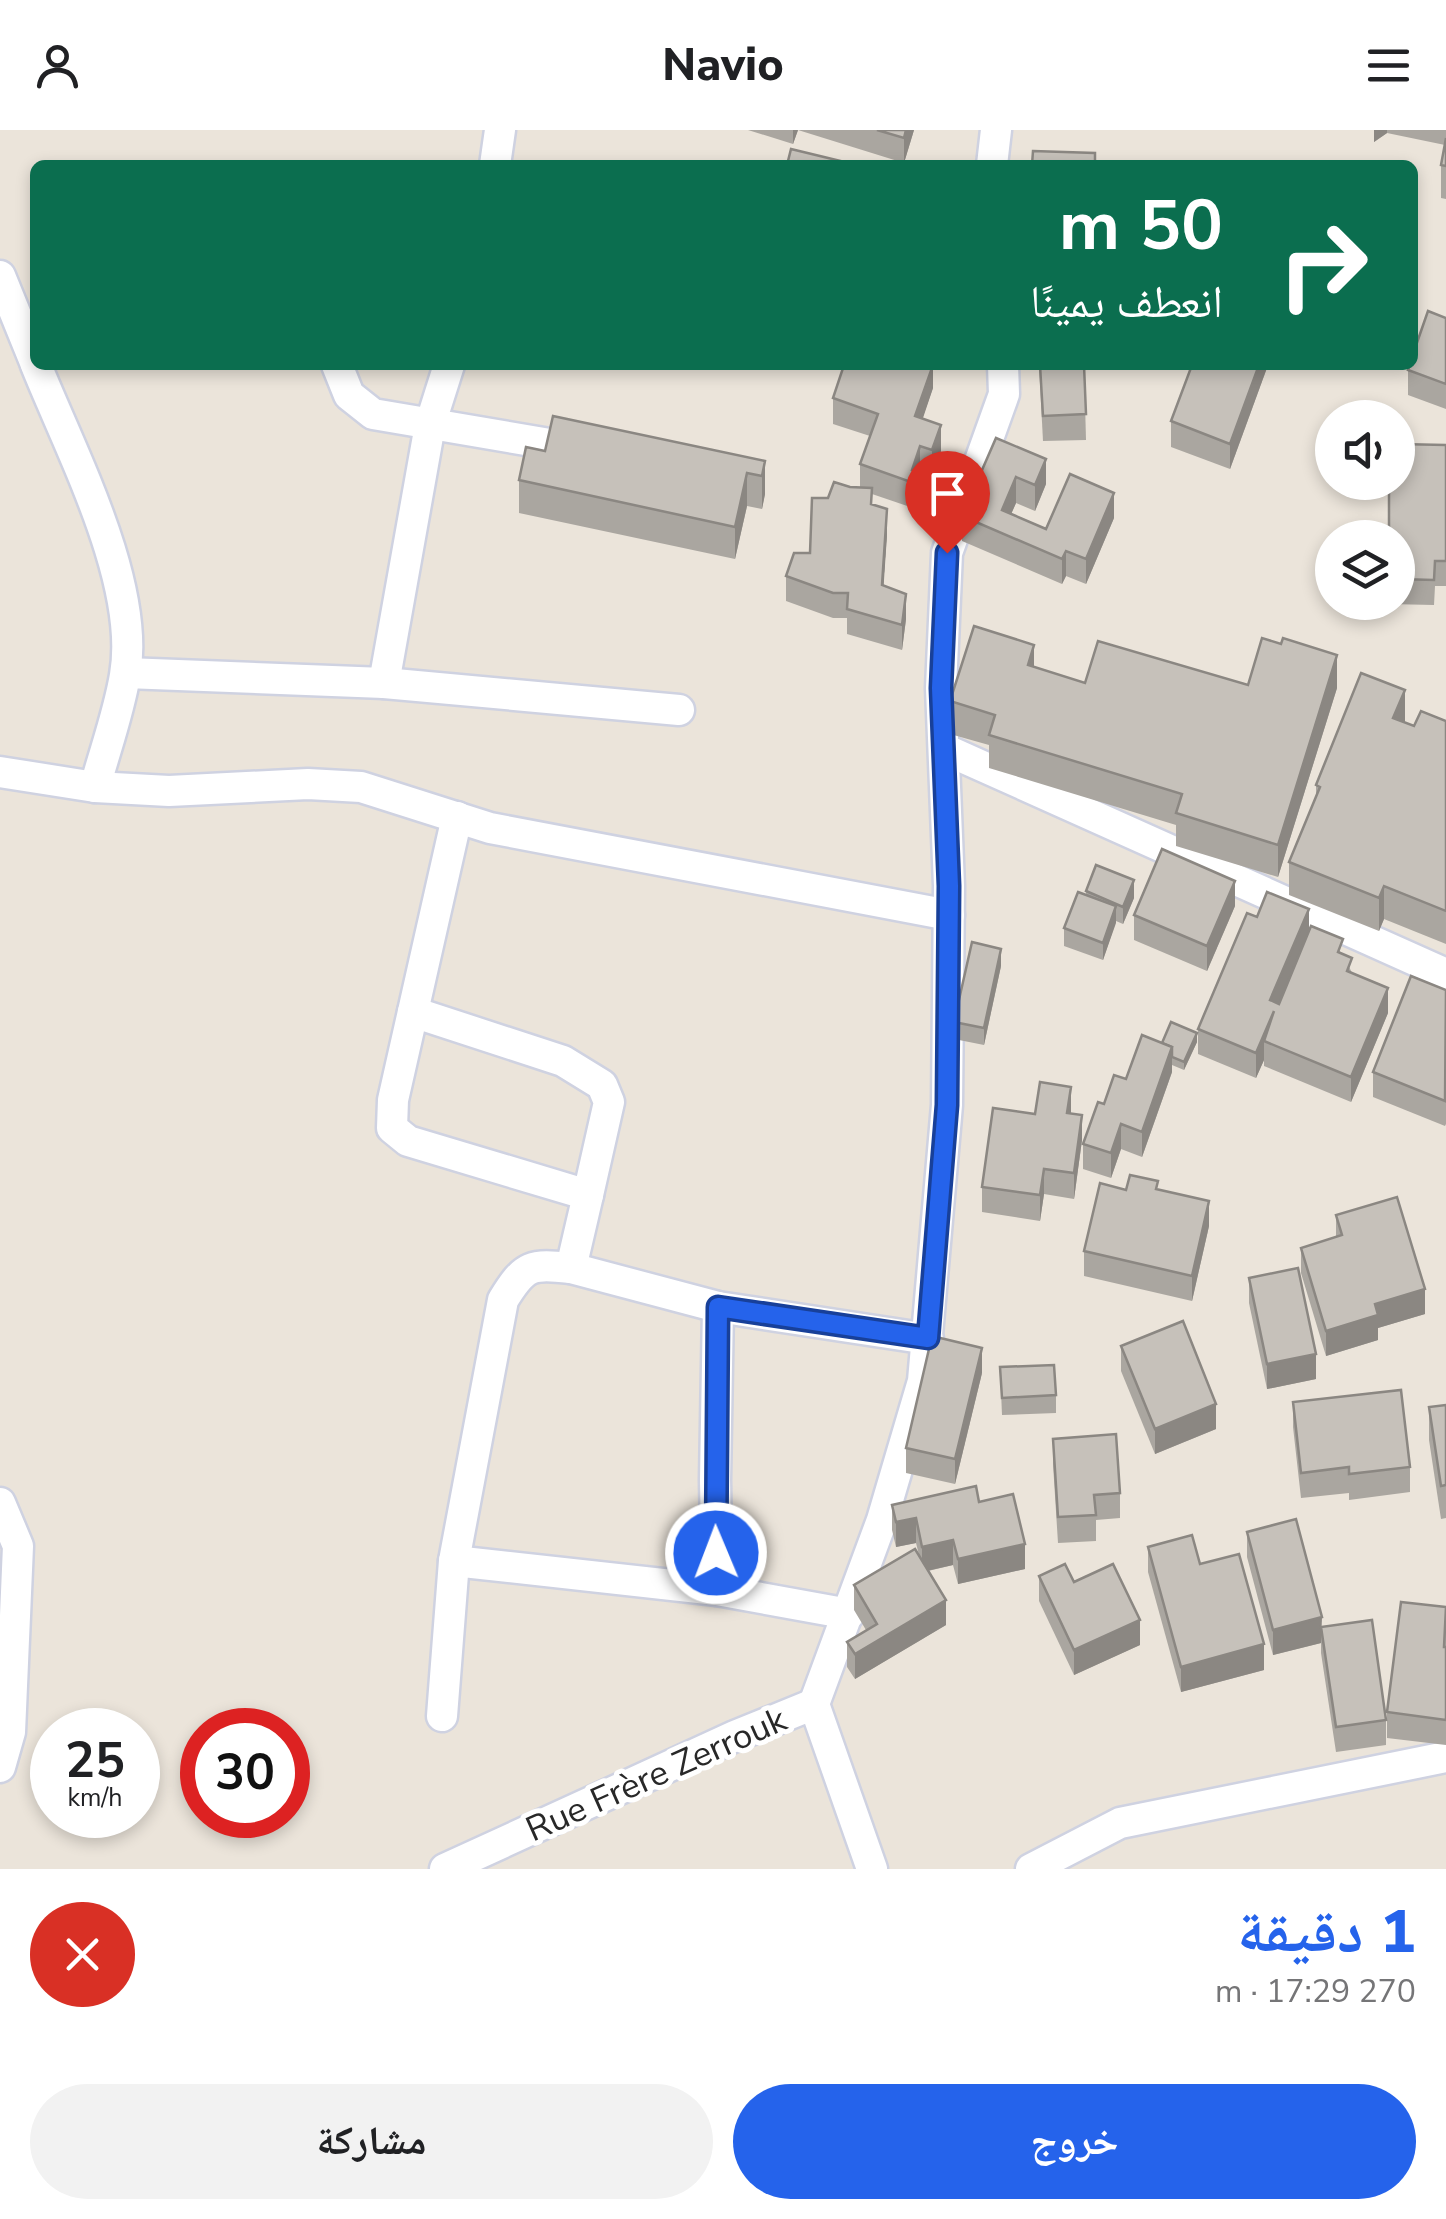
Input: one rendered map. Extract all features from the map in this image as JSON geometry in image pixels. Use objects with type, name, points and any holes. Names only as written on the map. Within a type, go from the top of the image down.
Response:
[{"type":"street","points":[[497,160],[500,130]]},
{"type":"street","points":[[993,160],[996,130]]},
{"type":"street","points":[[1,278],[30,282]]},
{"type":"street","points":[[1,278],[30,349]]},
{"type":"street","points":[[38,370],[112,555],[126,627],[126,673],[95,787]]},
{"type":"street","points":[[339,370],[349,395],[373,414],[619,455]]},
{"type":"street","points":[[384,683],[430,426],[447,370]]},
{"type":"street","points":[[872,1869],[814,1704],[882,1520],[924,1381],[947,1105],[949,915],[941,688],[947,553],[1004,394],[1003,370]]},
{"type":"street","points":[[126,673],[384,683],[678,710]]},
{"type":"street","points":[[944,749],[1446,974]]},
{"type":"street","points":[[0,772],[95,787],[168,792],[308,784],[361,787],[490,828],[949,915]]},
{"type":"street","points":[[457,817],[393,1100],[392,1128],[408,1142],[588,1194]]},
{"type":"street","points":[[413,1012],[563,1062],[602,1085],[609,1102],[571,1268]]},
{"type":"street","points":[[442,1716],[454,1561],[504,1300],[517,1278],[538,1265],[571,1268],[718,1307],[928,1338]]},
{"type":"street","points":[[717,1590],[714,1480],[718,1307]]},
{"type":"street","points":[[0,1503],[18,1546],[10,1732],[0,1764]]},
{"type":"street","points":[[454,1561],[717,1590],[849,1614]]},
{"type":"street","name":"Rue Frère Zerrouk","points":[[445,1869],[735,1736],[814,1704]]},
{"type":"street","points":[[1031,1869],[1120,1823],[1446,1756]]},
{"type":"building","points":[[877,130],[906,130],[904,138]]},
{"type":"building","points":[[1446,138],[1446,166],[1441,165]]},
{"type":"building","points":[[791,149],[836,160],[788,160]]},
{"type":"building","points":[[1033,151],[1095,153],[1095,160],[1032,160]]},
{"type":"building","points":[[1428,311],[1446,318],[1446,384],[1408,370],[1418,370],[1418,340]]},
{"type":"building","points":[[842,370],[931,370],[915,416],[941,425],[932,450],[920,446],[912,470],[926,476],[922,486],[860,464],[878,414],[833,398]]},
{"type":"building","points":[[1040,370],[1084,370],[1086,414],[1043,416]]},
{"type":"building","points":[[1190,370],[1257,370],[1230,444],[1171,421]]},
{"type":"building","points":[[553,416],[765,461],[762,476],[747,473],[735,527],[519,480],[526,447],[545,451]]},
{"type":"building","points":[[996,438],[1046,459],[1035,485],[1016,477],[1002,510],[1046,529],[1070,474],[1114,493],[1086,559],[1066,551],[1062,559],[962,516]]},
{"type":"building","points":[[1415,444],[1446,445],[1446,561],[1435,561],[1434,580],[1415,579],[1415,520],[1389,520],[1389,500],[1415,500]]},
{"type":"building","points":[[834,482],[872,488],[871,504],[887,509],[882,585],[906,594],[902,625],[847,609],[848,593],[833,593],[786,576],[794,553],[810,553],[812,498],[828,498]]},
{"type":"building","points":[[974,626],[1034,645],[1028,665],[1085,683],[1098,641],[1248,685],[1262,638],[1281,644],[1283,638],[1337,655],[1278,845],[1176,813],[1182,794],[989,735],[995,715],[950,701]]},
{"type":"building","points":[[1361,673],[1405,690],[1393,718],[1414,726],[1421,711],[1446,721],[1446,911],[1384,886],[1379,898],[1289,862]]},
{"type":"building","points":[[1162,849],[1235,881],[1207,946],[1134,915]]},
{"type":"building","points":[[1096,865],[1134,880],[1123,907],[1086,891]]},
{"type":"building","points":[[1078,892],[1116,906],[1103,943],[1064,928]]},
{"type":"building","points":[[1267,892],[1309,909],[1270,1000],[1279,1004],[1311,926],[1343,939],[1338,952],[1352,958],[1347,971],[1388,988],[1351,1077],[1264,1041],[1274,1011],[1256,1053],[1198,1029],[1247,913],[1257,917]]},
{"type":"building","points":[[972,942],[1001,949],[984,1028],[954,1022]]},
{"type":"building","points":[[1411,976],[1446,990],[1445,1101],[1373,1072]]},
{"type":"building","points":[[1171,1022],[1197,1033],[1184,1062],[1172,1057],[1172,1047],[1162,1043]]},
{"type":"building","points":[[1142,1035],[1172,1047],[1142,1132],[1121,1124],[1111,1153],[1083,1144],[1098,1102],[1104,1104],[1114,1075],[1126,1079]]},
{"type":"building","points":[[1040,1082],[1071,1087],[1067,1113],[1082,1115],[1074,1173],[1044,1169],[1040,1195],[982,1187],[993,1108],[1035,1114]]},
{"type":"building","points":[[1130,1175],[1158,1181],[1156,1189],[1209,1201],[1192,1276],[1084,1251],[1100,1183],[1126,1190]]},
{"type":"building","points":[[1397,1197],[1425,1289],[1375,1304],[1378,1315],[1326,1331],[1301,1248],[1342,1235],[1336,1215]]},
{"type":"building","points":[[1298,1268],[1316,1354],[1267,1364],[1249,1278]]},
{"type":"building","points":[[1183,1321],[1216,1404],[1155,1429],[1121,1346]]},
{"type":"building","points":[[932,1336],[982,1348],[955,1459],[906,1448]]},
{"type":"building","points":[[1054,1365],[1056,1395],[1002,1398],[1000,1367]]},
{"type":"building","points":[[1401,1390],[1410,1467],[1349,1474],[1349,1467],[1301,1473],[1293,1402]]},
{"type":"building","points":[[1446,1405],[1446,1485],[1441,1486],[1429,1407]]},
{"type":"building","points":[[1116,1434],[1120,1493],[1094,1495],[1096,1515],[1058,1517],[1053,1439]]},
{"type":"building","points":[[976,1486],[979,1502],[1013,1494],[1025,1544],[958,1559],[953,1540],[922,1547],[916,1518],[896,1522],[892,1505]]},
{"type":"building","points":[[1296,1519],[1322,1617],[1273,1630],[1247,1532]]},
{"type":"building","points":[[1192,1535],[1200,1564],[1239,1554],[1264,1644],[1181,1667],[1148,1547]]},
{"type":"building","points":[[915,1549],[946,1600],[855,1654],[847,1642],[877,1624],[854,1585]]},
{"type":"building","points":[[1065,1564],[1074,1582],[1113,1564],[1140,1620],[1074,1650],[1039,1576]]},
{"type":"building","points":[[1401,1602],[1446,1607],[1446,1720],[1387,1712]]},
{"type":"building","points":[[1372,1620],[1386,1720],[1336,1727],[1321,1627]]},
{"type":"route","points":[[716,1553],[718,1307],[928,1338],[947,1105],[949,886],[941,688],[947,553]]}]
